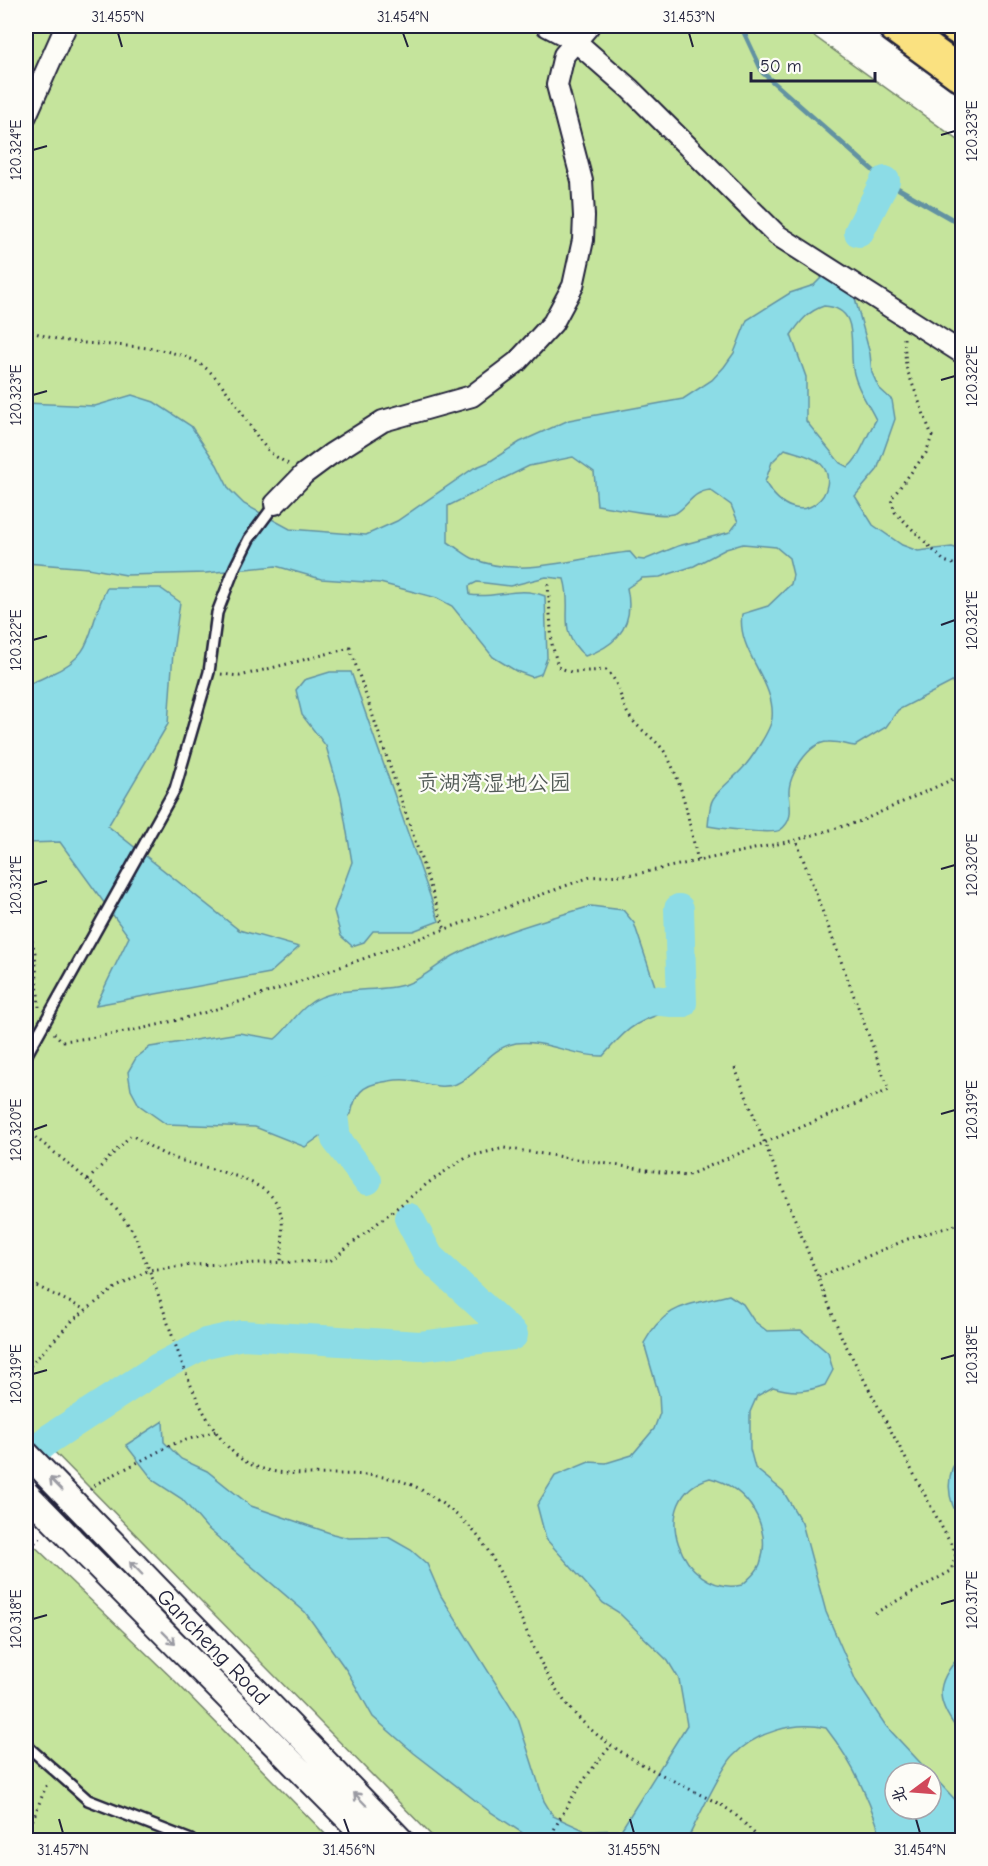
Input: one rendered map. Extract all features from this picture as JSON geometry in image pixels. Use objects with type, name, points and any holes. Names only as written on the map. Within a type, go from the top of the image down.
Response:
[{"type":"highway","points":[[895,26],[963,75]]},
{"type":"highway","points":[[956,26],[963,30]]},
{"type":"street","points":[[26,116],[66,26]]},
{"type":"street","points":[[547,26],[574,40],[630,90],[777,235],[963,353]]},
{"type":"street","points":[[275,504],[304,474],[330,454],[384,421],[472,396],[517,362],[553,323],[573,286],[583,240],[582,181],[557,85],[564,55],[574,40],[589,26]]},
{"type":"street","name":"Gancheng Road","points":[[26,1452],[401,1840]]},
{"type":"street","name":"Gancheng Road","points":[[26,1493],[369,1840]]},
{"type":"lane","points":[[26,1056],[101,917],[175,789],[209,672],[217,613],[249,539],[275,504]]},
{"type":"lane","points":[[26,1745],[88,1800],[191,1840]]},
{"type":"path","points":[[908,318],[903,343],[906,367],[932,436],[926,453],[891,499],[895,513],[944,561],[963,567]]},
{"type":"path","points":[[26,328],[39,335],[88,345],[157,350],[193,359],[214,376],[268,452],[304,474]]},
{"type":"path","points":[[548,584],[552,644],[558,667],[571,672],[606,670],[613,676],[621,703],[635,725],[663,749],[680,785],[698,861]]},
{"type":"path","points":[[209,672],[240,676],[350,648],[446,930]]},
{"type":"path","points":[[26,917],[34,953],[37,999],[44,1023],[62,1041],[107,1037],[175,1023],[279,990],[590,877],[636,874],[795,840],[861,821],[963,775]]},
{"type":"path","points":[[26,1370],[86,1310],[115,1288],[149,1270],[190,1265],[330,1261],[428,1183],[466,1157],[504,1148],[686,1176],[889,1090],[795,840]]},
{"type":"path","points":[[735,1068],[842,1338],[956,1554],[951,1571],[875,1613]]},
{"type":"path","points":[[26,1130],[88,1179],[131,1227],[162,1301],[196,1400],[236,1455],[260,1469],[277,1472],[360,1473],[394,1478],[422,1490],[460,1516],[484,1544],[504,1579],[543,1669],[575,1714],[610,1747],[732,1812],[760,1840]]},
{"type":"path","points":[[88,1179],[131,1135],[171,1157],[222,1170],[266,1192],[277,1203],[283,1232],[281,1262]]},
{"type":"path","points":[[819,1277],[908,1239],[963,1223]]},
{"type":"path","points":[[26,1281],[86,1310]]},
{"type":"path","points":[[144,1458],[173,1444],[217,1431]]},
{"type":"path","points":[[956,1554],[963,1555]]},
{"type":"path","points":[[549,1840],[561,1815],[588,1773],[610,1747]]},
{"type":"path","points":[[26,1837],[52,1770]]},
{"type":"green space","name":"贡湖湾湿地公园","points":[[26,26],[800,26],[962,143],[962,1840],[436,1840],[26,1423]]},
{"type":"green space","points":[[26,1538],[175,1681],[331,1840],[26,1840]]},
{"type":"water","points":[[823,276],[855,298],[870,354],[872,373],[879,388],[892,400],[895,419],[877,470],[855,496],[873,525],[902,545],[918,551],[952,547],[962,550],[962,677],[898,710],[886,727],[855,746],[831,742],[821,743],[814,747],[801,761],[792,777],[789,793],[789,818],[780,830],[757,831],[708,826],[713,799],[750,759],[771,723],[772,705],[763,679],[745,641],[742,614],[768,606],[791,584],[793,575],[789,558],[776,547],[743,544],[726,549],[694,566],[660,577],[642,578],[627,588],[629,612],[622,631],[607,646],[585,656],[570,638],[564,579],[546,577],[510,586],[477,582],[469,586],[470,595],[526,592],[545,596],[547,658],[541,674],[532,677],[516,671],[493,657],[452,606],[437,598],[380,583],[321,579],[276,566],[206,573],[126,575],[88,568],[26,563],[26,450],[31,443],[26,422],[26,403],[95,406],[132,395],[154,402],[191,426],[217,465],[229,489],[244,504],[290,529],[366,535],[397,521],[474,468],[489,462],[520,442],[569,420],[683,399],[712,380],[724,367],[734,353],[747,320],[790,293],[814,285]],"holes":[[[824,306],[836,308],[849,322],[854,374],[876,420],[860,452],[848,467],[840,463],[806,421],[806,377],[791,335],[801,321]],[[785,449],[816,460],[827,473],[827,484],[823,495],[815,504],[805,508],[792,507],[778,499],[765,482],[772,462]],[[573,457],[594,472],[597,505],[638,512],[662,515],[676,513],[699,493],[710,490],[731,505],[738,522],[730,532],[678,546],[644,560],[636,559],[630,552],[550,565],[509,567],[472,558],[448,542],[448,506],[529,466]]]},
{"type":"water","points":[[107,588],[160,588],[180,602],[173,652],[168,724],[108,826],[239,930],[299,947],[270,973],[96,1005],[129,937],[60,842],[26,843],[26,684],[66,666],[77,658],[89,638],[100,602]]},
{"type":"water","points":[[330,672],[351,672],[439,921],[413,931],[373,931],[364,942],[352,946],[341,936],[334,911],[352,862],[341,797],[326,746],[302,715],[296,690],[304,680]]},
{"type":"water","points":[[591,906],[623,910],[634,923],[664,1013],[637,1024],[617,1040],[603,1056],[581,1054],[538,1043],[516,1043],[498,1050],[464,1080],[450,1086],[403,1080],[376,1083],[365,1088],[357,1096],[351,1114],[305,1147],[255,1127],[166,1124],[139,1105],[131,1090],[128,1072],[136,1058],[150,1047],[239,1033],[275,1039],[304,1008],[319,998],[343,992],[382,989],[407,984],[419,979],[453,956],[486,940]]},
{"type":"water","points":[[729,1295],[743,1304],[754,1321],[767,1331],[801,1330],[828,1353],[833,1370],[825,1385],[799,1391],[773,1387],[757,1396],[750,1412],[750,1449],[755,1468],[783,1491],[802,1523],[826,1612],[856,1681],[886,1726],[919,1761],[883,1761],[883,1821],[943,1821],[943,1787],[962,1807],[962,1840],[882,1840],[859,1781],[826,1728],[801,1726],[776,1730],[764,1735],[733,1756],[715,1784],[687,1840],[533,1840],[489,1811],[414,1753],[373,1717],[347,1671],[305,1612],[206,1527],[182,1499],[154,1481],[126,1445],[163,1421],[164,1442],[181,1459],[207,1471],[251,1506],[349,1538],[388,1537],[411,1550],[427,1564],[441,1596],[518,1719],[544,1801],[553,1816],[586,1831],[621,1830],[687,1725],[679,1679],[668,1661],[618,1612],[603,1603],[546,1539],[537,1505],[555,1476],[589,1462],[606,1463],[632,1455],[654,1429],[660,1413],[659,1395],[644,1343],[661,1320],[679,1308]],"holes":[[[710,1478],[736,1490],[746,1500],[760,1523],[763,1550],[759,1567],[742,1585],[720,1585],[702,1576],[688,1562],[678,1544],[675,1524],[679,1505],[690,1489]]]},
{"type":"water","points":[[962,1452],[962,1522],[953,1505],[949,1487],[952,1469]]},
{"type":"water","points":[[962,1653],[962,1736],[947,1713],[941,1694],[946,1675]]},
{"type":"waterway","points":[[741,26],[763,73],[885,181],[962,225]]},
{"type":"waterway","points":[[859,232],[885,181]]},
{"type":"waterway","points":[[620,997],[682,1003],[679,909]]},
{"type":"waterway","points":[[334,1088],[330,1090],[336,1139],[367,1180]]},
{"type":"waterway","points":[[26,1459],[49,1439],[158,1368],[206,1343],[242,1335],[420,1346],[513,1335],[429,1257],[409,1218]]}]
